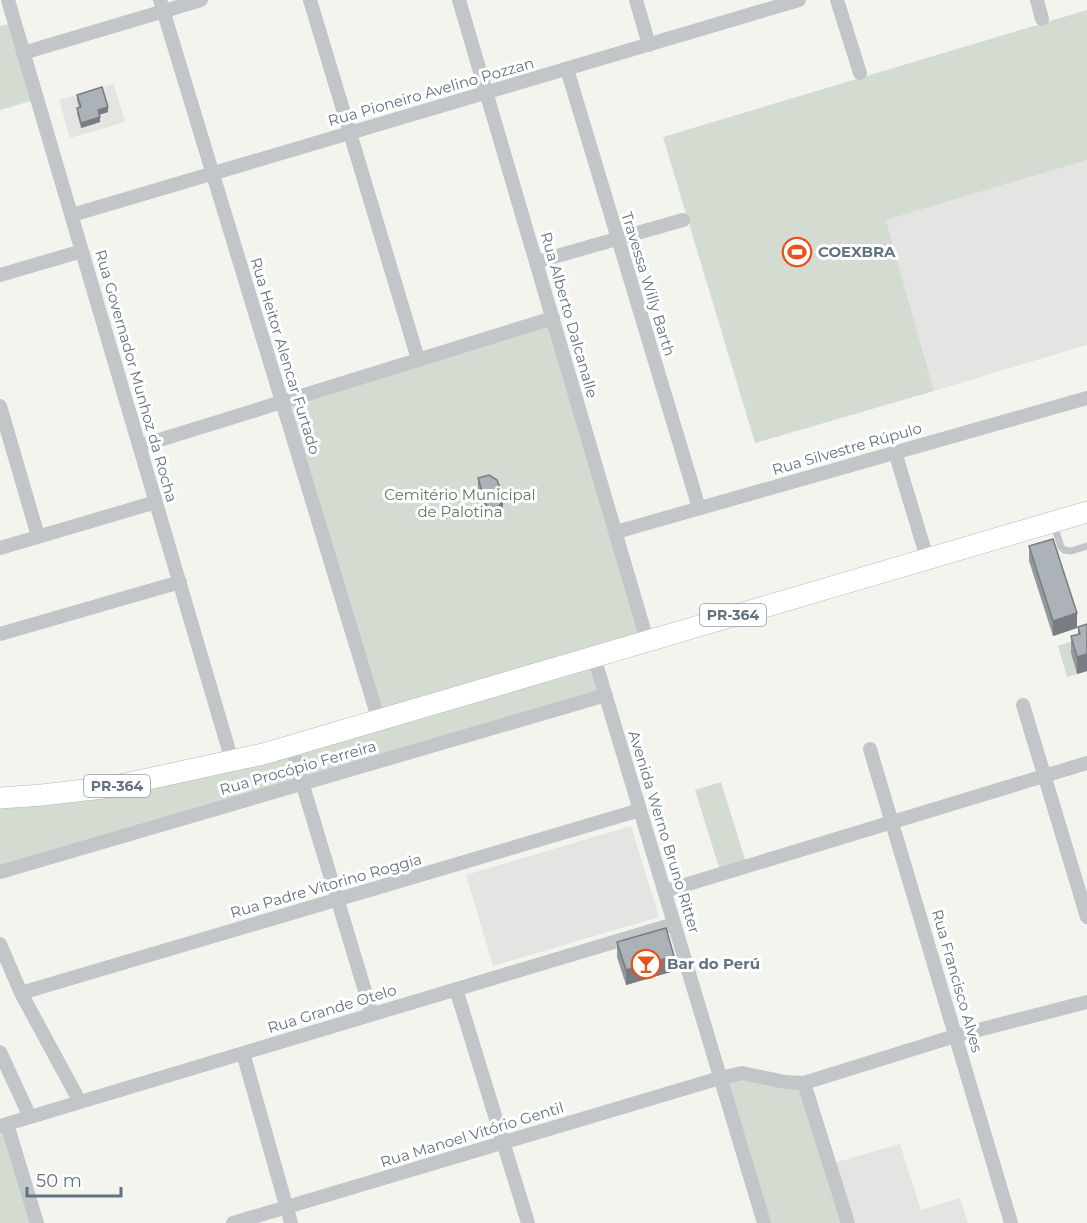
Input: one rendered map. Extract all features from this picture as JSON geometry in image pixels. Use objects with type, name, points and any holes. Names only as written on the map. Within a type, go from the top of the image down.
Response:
[{"type":"main road","name":"PR-364","points":[[0,798],[111,787],[291,746],[1087,512]]},
{"type":"street","name":"Rua Governador Munhoz da Rocha","points":[[8,0],[232,761]]},
{"type":"street","points":[[23,53],[162,6],[201,0]]},
{"type":"street","points":[[310,0],[418,359]]},
{"type":"street","name":"Rua Alberto Dalcanalle","points":[[459,0],[647,640]]},
{"type":"street","points":[[636,0],[649,45]]},
{"type":"street","name":"Rua Pioneiro Avelino Pozzan","points":[[72,215],[799,0]]},
{"type":"street","points":[[837,0],[860,73]]},
{"type":"street","points":[[1036,0],[1042,19]]},
{"type":"street","name":"Rua Heitor Alencar Furtado","points":[[162,6],[380,721]]},
{"type":"street","name":"Travessa Willy Barth","points":[[567,69],[699,508]]},
{"type":"street","points":[[536,262],[683,220]]},
{"type":"street","points":[[0,275],[82,251]]},
{"type":"street","points":[[140,446],[553,318]]},
{"type":"street","name":"Rua Silvestre Rúpulo","points":[[616,532],[1087,398]]},
{"type":"street","points":[[0,406],[39,536]]},
{"type":"street","points":[[895,452],[927,558]]},
{"type":"street","points":[[0,548],[156,502]]},
{"type":"street","points":[[0,634],[180,582]]},
{"type":"street","name":"Avenida Werno Bruno Ritter","points":[[594,657],[764,1223]]},
{"type":"street","name":"Rua Procópio Ferreira","points":[[0,872],[606,695]]},
{"type":"street","points":[[1023,705],[1087,916]]},
{"type":"street","points":[[291,746],[372,1014]]},
{"type":"street","name":"Rua Francisco Alves","points":[[870,749],[1011,1223]]},
{"type":"street","points":[[665,891],[1087,763]]},
{"type":"street","name":"Rua Padre Vitorino Roggia","points":[[21,993],[640,810]]},
{"type":"street","name":"Rua Grande Otelo","points":[[4,1125],[674,924]]},
{"type":"street","points":[[0,944],[21,993],[80,1102]]},
{"type":"street","points":[[456,989],[528,1223]]},
{"type":"street","points":[[848,1223],[804,1083],[956,1036],[1087,1002]]},
{"type":"street","points":[[0,1052],[30,1117]]},
{"type":"street","points":[[243,1053],[291,1223]]},
{"type":"street","name":"Rua Manoel Vitório Gentil","points":[[233,1223],[720,1078],[742,1073],[785,1082],[804,1083]]},
{"type":"street","points":[[4,1125],[37,1223]]},
{"type":"lane","points":[[1053,522],[1064,550],[1087,546]]},
{"type":"shaded area","points":[[114,84],[125,122],[70,138],[59,100]]},
{"type":"shaded area","name":"COEXBRA","points":[[1087,160],[1087,345],[934,391],[886,220]]},
{"type":"shaded area","points":[[631,826],[659,917],[493,966],[466,875]]},
{"type":"shaded area","points":[[900,1144],[921,1210],[960,1198],[968,1223],[848,1223],[830,1164]]},
{"type":"green space","name":"COEXBRA","points":[[1087,10],[1087,160],[886,220],[934,391],[755,443],[663,137]]},
{"type":"green space","points":[[15,22],[37,99],[0,110],[0,26]]},
{"type":"green space","name":"Cemitério Municipal de Palotina","points":[[553,318],[647,640],[594,657],[606,695],[0,872],[0,798],[42,795],[379,721],[281,401]]},
{"type":"green space","points":[[1087,636],[1071,653],[1077,674],[1067,677],[1058,646]]},
{"type":"green space","points":[[721,782],[747,866],[721,874],[695,790]]},
{"type":"green space","points":[[720,1078],[804,1083],[848,1223],[764,1223]]},
{"type":"green space","points":[[7,1124],[37,1223],[0,1223],[0,1126]]},
{"type":"building","points":[[102,87],[108,107],[98,110],[100,117],[81,123],[77,108],[81,107],[77,95]]},
{"type":"building","points":[[489,475],[497,480],[503,496],[499,506],[488,510],[478,478]]},
{"type":"building","points":[[1053,539],[1077,613],[1053,621],[1029,546]]},
{"type":"building","points":[[1087,624],[1087,654],[1077,657],[1071,636],[1080,634],[1078,627]]},
{"type":"building","points":[[666,928],[674,956],[626,970],[617,942]]},
{"type":"place","name":"COEXBRA","points":[[797,252]]},
{"type":"place","name":"Bar do Perú","points":[[646,964]]}]
